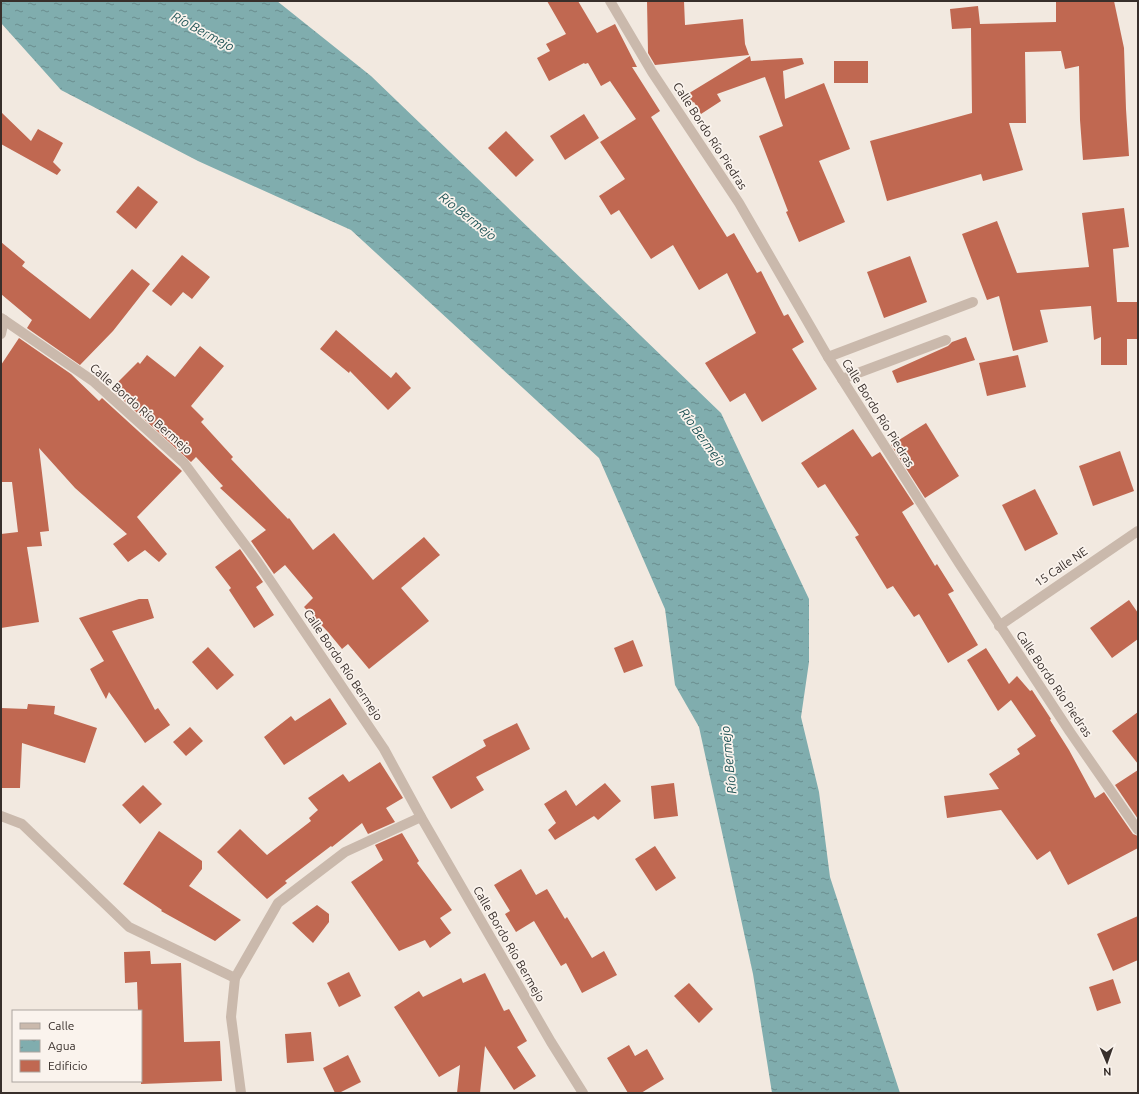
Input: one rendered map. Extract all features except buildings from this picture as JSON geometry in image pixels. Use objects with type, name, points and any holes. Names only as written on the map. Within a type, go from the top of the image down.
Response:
[{"type":"street","name":"Calle Bordo Río Piedras","points":[[610,1],[652,72],[738,203],[828,357],[999,626],[1138,830]]},
{"type":"street","points":[[828,357],[973,302]]},
{"type":"street","points":[[1,334],[3,319]]},
{"type":"street","name":"Calle Bordo Río Bermejo","points":[[3,319],[93,381],[184,463],[257,561],[384,749],[421,817],[551,1042],[583,1093]]},
{"type":"street","points":[[842,379],[946,340]]},
{"type":"street","name":"15 Calle NE","points":[[999,626],[1138,531]]},
{"type":"street","points":[[1,816],[22,824],[129,927],[235,978]]},
{"type":"street","points":[[241,1093],[231,1017],[235,978],[278,903],[345,852],[421,817]]},
{"type":"water","name":"Río Bermejo","points":[[1,1],[277,1],[371,76],[721,413],[809,599],[809,662],[801,717],[819,792],[830,877],[900,1093],[772,1093],[753,974],[699,727],[675,685],[665,609],[599,458],[351,230],[198,161],[61,90],[1,23]]}]
